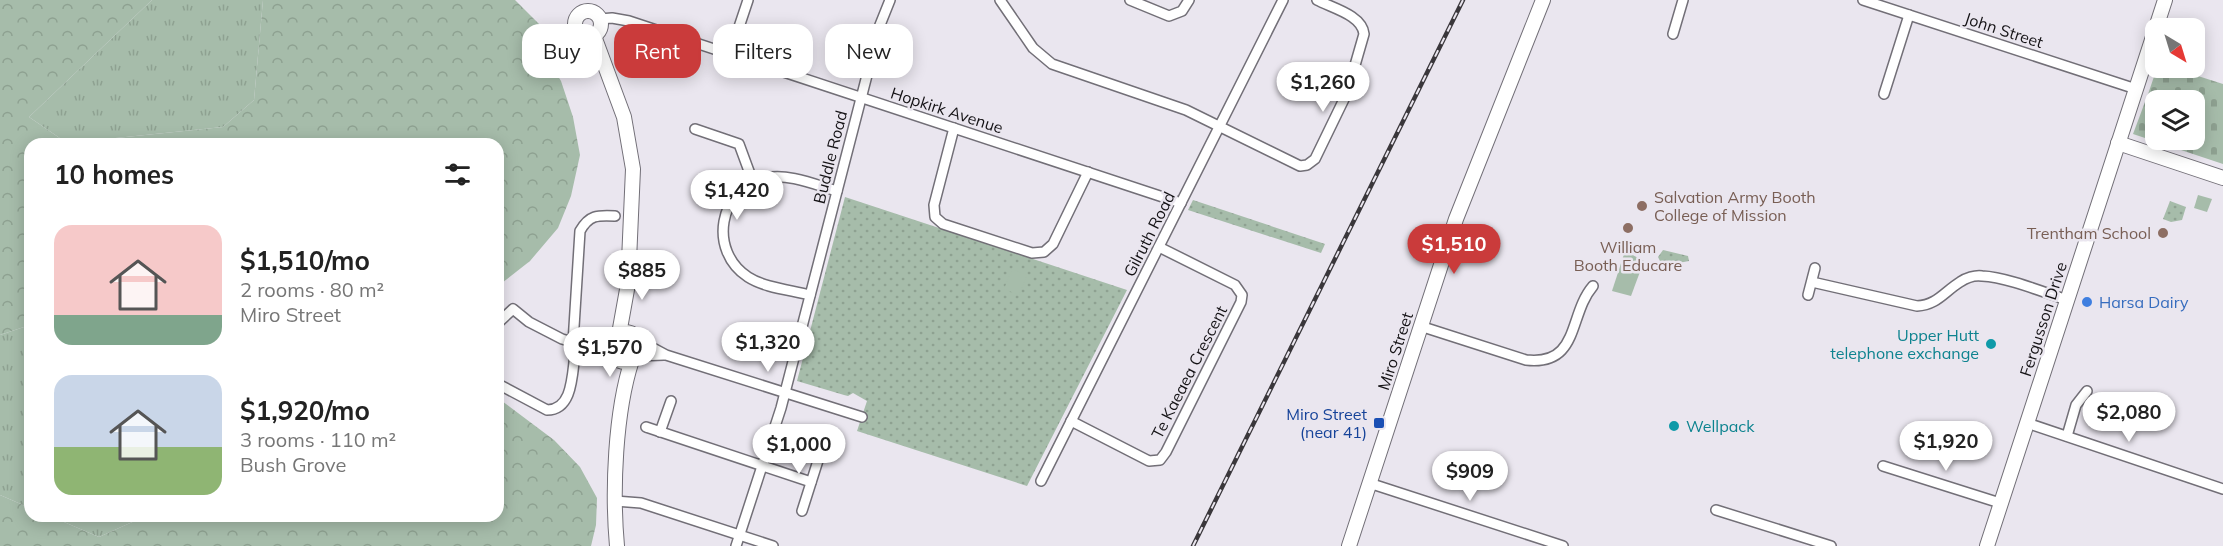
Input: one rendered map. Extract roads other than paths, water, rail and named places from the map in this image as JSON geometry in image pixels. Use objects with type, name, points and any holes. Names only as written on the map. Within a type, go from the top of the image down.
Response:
[{"type":"street","points":[[740,24],[748,0]]},
{"type":"street","name":"Buddle Road","points":[[736,546],[785,392],[883,14],[890,0]]},
{"type":"street","points":[[1000,0],[1029,43],[1039,55],[1052,64],[1186,110],[1295,165],[1307,165],[1315,159],[1347,93],[1364,34],[1358,21],[1317,0]]},
{"type":"street","points":[[1130,0],[1169,16],[1182,11],[1189,0]]},
{"type":"street","name":"Gilruth Road","points":[[1041,481],[1042,470],[1071,421],[1283,0]]},
{"type":"street","name":"Miro Street","points":[[1349,546],[1456,219],[1543,0]]},
{"type":"street","points":[[1673,34],[1683,0]]},
{"type":"street","name":"John Street","points":[[1863,0],[2136,89]]},
{"type":"street","name":"Fergusson Drive","points":[[1987,546],[2164,0]]},
{"type":"street","points":[[575,24],[581,6],[595,12],[600,19],[600,24]]},
{"type":"street","points":[[1884,94],[1909,15]]},
{"type":"street","name":"Hopkirk Avenue","points":[[600,19],[612,18],[629,21],[713,48]]},
{"type":"street","points":[[602,58],[624,117],[632,155],[633,204],[628,284],[616,336],[610,346],[614,356],[621,404],[615,501],[616,546]]},
{"type":"street","name":"Hopkirk Avenue","points":[[803,78],[1181,203]]},
{"type":"street","points":[[954,128],[934,205],[935,217],[943,224],[1039,254],[1053,244],[1088,172]]},
{"type":"street","points":[[695,129],[739,144],[753,182]]},
{"type":"street","points":[[2118,143],[2223,177]]},
{"type":"street","points":[[810,296],[751,279],[736,266],[728,254],[723,235],[725,212],[737,193],[753,182],[778,177],[837,191]]},
{"type":"street","points":[[504,387],[547,410],[554,409],[565,399],[571,389],[574,353],[578,344],[580,231],[595,215],[615,216]]},
{"type":"street","name":"Te Kaeaea Crescent","points":[[1071,421],[1149,461],[1160,459],[1166,452],[1241,302],[1242,295],[1235,285],[1159,247]]},
{"type":"street","points":[[1808,295],[1815,268]]},
{"type":"street","points":[[1812,282],[1917,306],[1928,305],[1960,282],[1980,275],[2067,300]]},
{"type":"street","points":[[621,404],[634,358],[640,348],[636,338],[628,284]]},
{"type":"street","points":[[1420,326],[1538,362],[1564,349],[1586,294],[1593,286]]},
{"type":"street","points":[[504,317],[513,309],[529,322],[578,344],[625,361],[666,355]]},
{"type":"street","points":[[578,344],[625,332],[666,355],[862,417]]},
{"type":"street","points":[[2067,436],[2076,405],[2087,391]]},
{"type":"street","points":[[660,432],[671,401]]},
{"type":"street","points":[[2027,423],[2223,489]]},
{"type":"street","points":[[646,427],[812,482]]},
{"type":"street","points":[[802,511],[822,448]]},
{"type":"street","points":[[1883,466],[2000,503]]},
{"type":"street","points":[[1370,483],[1563,546]]},
{"type":"street","points":[[615,501],[641,503],[773,546]]},
{"type":"street","points":[[1716,510],[1831,546]]},
{"type":"railway","points":[[1193,546],[1463,0]]},
{"type":"place","name":"Salvation Army Booth College of Mission","points":[[1642,206]]},
{"type":"place","name":"William Booth Educare","points":[[1628,228]]},
{"type":"place","name":"Trentham School","points":[[2163,233]]},
{"type":"place","name":"Harsa Dairy","points":[[2087,302]]},
{"type":"place","name":"Upper Hutt telephone exchange","points":[[1991,344]]},
{"type":"place","name":"Miro Street (near 41)","points":[[1379,423]]},
{"type":"place","name":"Wellpack","points":[[1674,426]]}]
